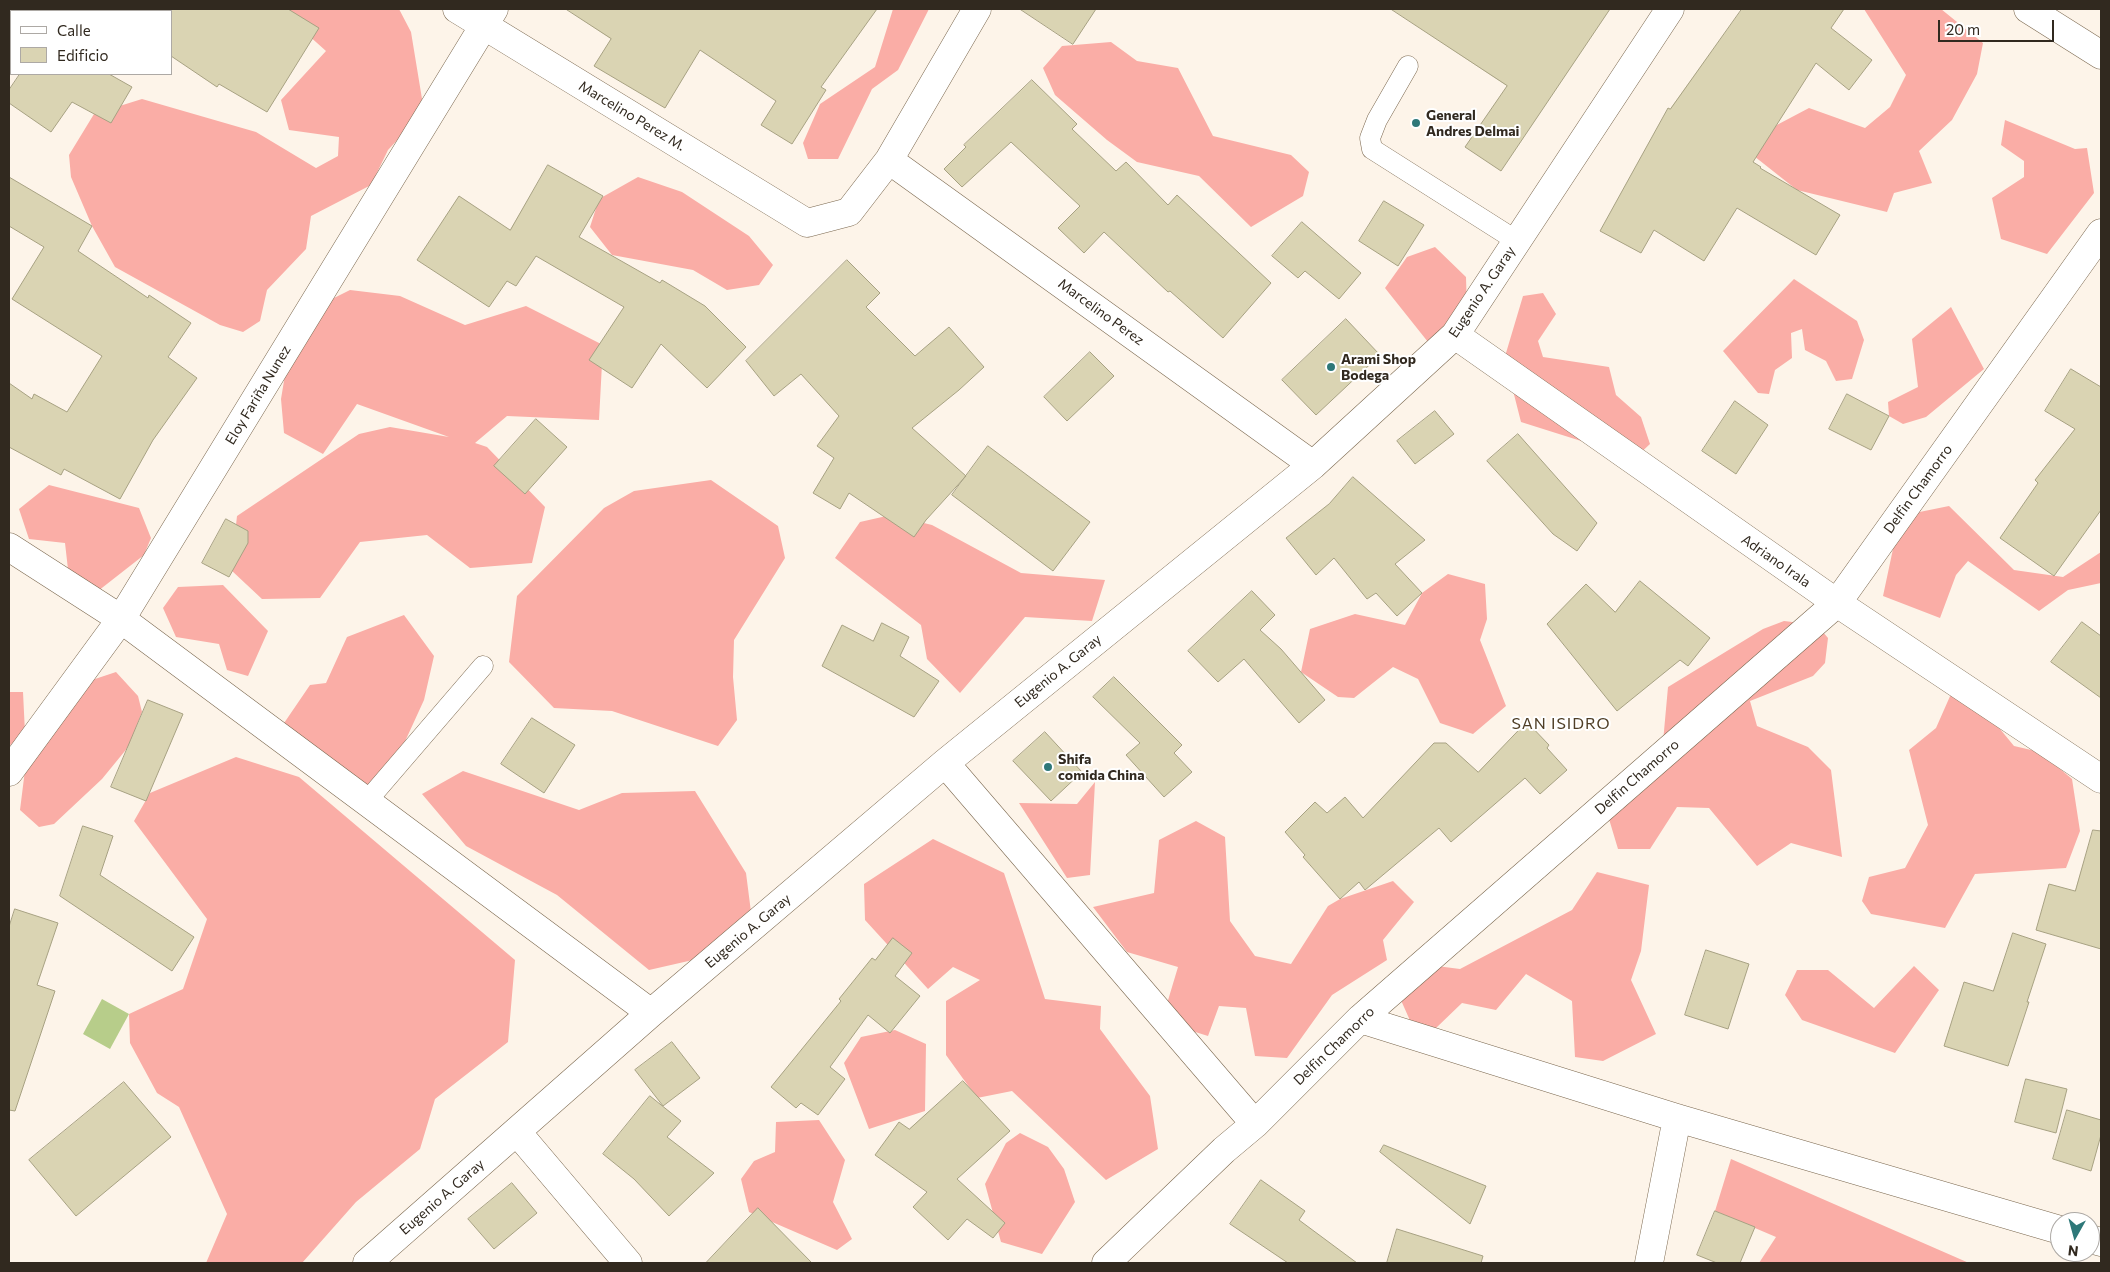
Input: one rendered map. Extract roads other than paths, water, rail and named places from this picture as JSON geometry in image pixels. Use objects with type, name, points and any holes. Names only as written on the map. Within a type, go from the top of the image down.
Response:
[{"type":"street","name":"Marcelino Perez M.","points":[[457,9],[489,17],[807,223],[849,212],[889,160]]},
{"type":"street","points":[[889,160],[977,9]]},
{"type":"street","name":"Eugenio A. Garay","points":[[367,1263],[652,1013],[945,762],[1312,465],[1455,335],[1670,9]]},
{"type":"street","points":[[2028,9],[2101,54]]},
{"type":"street","name":"Eloy Fariña Nunez","points":[[9,772],[121,619],[489,17]]},
{"type":"street","name":"Marcelino Perez","points":[[889,160],[1312,465]]},
{"type":"street","name":"Delfin Chamorro","points":[[1106,1263],[1224,1150],[1254,1124],[1360,1020],[1837,603],[2101,233]]},
{"type":"street","name":"Adriano Irala","points":[[1455,335],[1837,603],[2101,779]]},
{"type":"street","points":[[9,547],[121,619],[652,1013]]},
{"type":"street","points":[[945,762],[1254,1124]]},
{"type":"street","points":[[1360,1020],[1676,1118],[2050,1227]]},
{"type":"street","points":[[1649,1263],[1676,1118]]},
{"type":"street","points":[[517,1132],[628,1263]]},
{"type":"lane","points":[[1408,66],[1377,120],[1370,138],[1372,149],[1517,241]]},
{"type":"lane","points":[[366,801],[483,666]]},
{"type":"place","name":"General Andres Delmai","points":[[1416,123]]},
{"type":"place","name":"Arami Shop Bodega","points":[[1331,367]]},
{"type":"place","name":"Shifa comida China","points":[[1048,767]]},
{"type":"district","name":"SAN ISIDRO","points":[[1561,724]]}]
